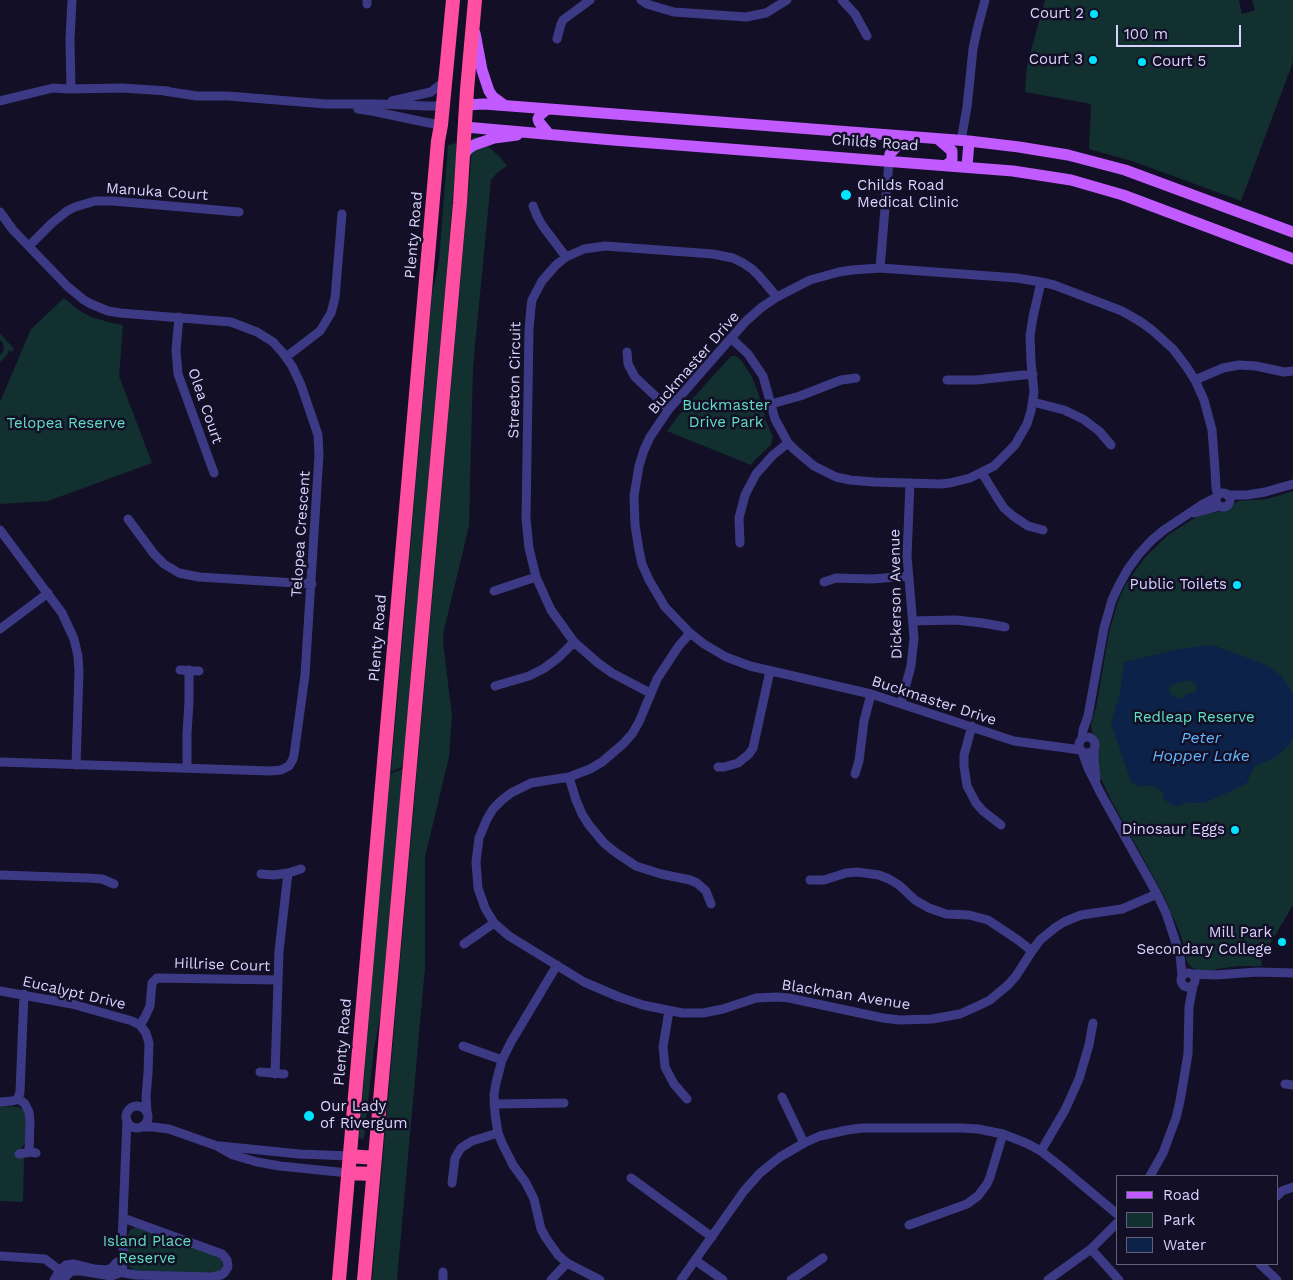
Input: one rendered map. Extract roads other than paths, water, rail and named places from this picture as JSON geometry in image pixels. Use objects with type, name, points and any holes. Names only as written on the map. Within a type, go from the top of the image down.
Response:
[{"type":"highway","name":"Plenty Road","points":[[339,1280],[438,141],[453,0]]},
{"type":"highway","points":[[364,1280],[410,768],[475,0]]},
{"type":"highway","name":"Childs Road","points":[[443,106],[466,105]]},
{"type":"highway","name":"Childs Road","points":[[441,125],[464,126]]},
{"type":"highway","points":[[350,1156],[375,1158]]},
{"type":"highway","points":[[348,1172],[373,1174]]},
{"type":"main road","points":[[473,22],[482,70],[489,91],[493,97],[504,105]]},
{"type":"main road","name":"Childs Road","points":[[466,105],[504,105],[965,141],[1019,147],[1068,155],[1125,170],[1293,232]]},
{"type":"main road","points":[[547,109],[538,118],[548,133]]},
{"type":"main road","name":"Childs Road","points":[[464,126],[613,140],[946,165],[1013,171],[1071,180],[1123,195],[1293,259]]},
{"type":"main road","points":[[463,156],[468,149],[482,142],[494,138],[533,132]]},
{"type":"main road","points":[[888,161],[890,154],[896,147],[912,137]]},
{"type":"main road","points":[[938,139],[952,151],[952,160],[946,165]]},
{"type":"main road","points":[[963,167],[965,141]]},
{"type":"street","points":[[72,0],[70,39],[72,89]]},
{"type":"street","points":[[557,40],[563,20],[590,0]]},
{"type":"street","points":[[640,0],[674,12],[746,17],[766,13],[787,0]]},
{"type":"street","points":[[842,0],[855,14],[867,36]]},
{"type":"street","points":[[965,141],[972,56],[985,0]]},
{"type":"street","points":[[380,104],[431,92],[446,76]]},
{"type":"street","points":[[0,101],[72,89],[122,88],[197,92],[326,104],[443,106]]},
{"type":"street","points":[[326,104],[441,125]]},
{"type":"street","points":[[880,268],[888,161]]},
{"type":"street","name":"Manuka Court","points":[[29,246],[67,211],[95,201],[239,212]]},
{"type":"street","points":[[533,206],[542,226],[566,257]]},
{"type":"street","name":"Telopea Crescent","points":[[0,212],[13,230],[68,287],[91,304],[108,311],[120,313],[226,322],[249,328],[273,342],[292,366],[316,427],[319,442],[306,675],[294,755],[291,763],[285,768],[277,770],[0,762]]},
{"type":"street","points":[[286,357],[320,331],[331,313],[335,298],[342,214]]},
{"type":"street","name":"Streeton Circuit","points":[[650,693],[612,673],[574,642],[551,610],[536,577],[529,548],[526,519],[530,316],[532,300],[542,281],[566,257],[584,249],[605,246],[724,256],[743,263],[752,269],[777,297]]},
{"type":"street","name":"Buckmaster Drive","points":[[1081,745],[1055,745],[1014,741],[871,694],[750,666],[726,657],[704,644],[690,633],[666,607],[649,580],[642,564],[634,525],[634,496],[639,466],[650,437],[669,409],[746,321],[777,297],[810,280],[852,270],[880,268],[1017,278],[1054,285],[1112,306],[1152,330],[1173,349],[1186,366],[1204,400],[1213,438],[1216,488],[1223,497],[1216,503],[1220,506],[1189,514]]},
{"type":"street","points":[[731,338],[748,354],[760,371],[767,386],[778,424],[788,443],[814,466],[836,477],[860,482],[950,483],[965,480],[994,466],[1015,445],[1027,424],[1034,392],[1030,336],[1032,316],[1041,282]]},
{"type":"street","name":"Olea Court","points":[[179,317],[176,350],[178,374],[214,473]]},
{"type":"street","points":[[627,352],[628,364],[634,376],[669,409]]},
{"type":"street","points":[[1195,380],[1223,368],[1240,365],[1256,366],[1284,372],[1293,371]]},
{"type":"street","points":[[947,380],[985,379],[1033,374]]},
{"type":"street","points":[[771,404],[842,380],[856,378]]},
{"type":"street","points":[[1033,402],[1064,410],[1083,418],[1111,444]]},
{"type":"street","points":[[740,543],[739,518],[745,495],[756,474],[773,455],[788,443]]},
{"type":"street","points":[[982,473],[998,499],[1009,512],[1020,522],[1043,530]]},
{"type":"street","name":"Dickerson Avenue","points":[[901,703],[911,666],[914,638],[908,576],[907,541],[910,483]]},
{"type":"street","points":[[1153,1175],[1170,1136],[1180,1101],[1188,1054],[1191,981],[1157,894],[1088,768],[1081,745],[1083,730],[1088,716],[1106,620],[1112,600],[1128,569],[1139,554],[1164,530],[1203,504],[1223,497],[1247,495],[1293,484]]},
{"type":"street","points":[[128,519],[154,554],[164,564],[179,572],[199,577],[312,584]]},
{"type":"street","points":[[0,530],[48,593],[67,622],[74,639],[78,656],[76,764]]},
{"type":"street","points":[[824,582],[836,578],[872,579],[908,576]]},
{"type":"street","points":[[494,591],[536,577]]},
{"type":"street","points":[[0,629],[48,593]]},
{"type":"street","points":[[913,621],[956,620],[1005,627]]},
{"type":"street","name":"Blackman Avenue","points":[[690,633],[667,662],[650,693],[639,722],[623,744],[602,762],[590,769],[520,788],[502,800],[487,818],[482,829],[477,850],[476,877],[480,898],[494,922],[509,936],[584,982],[642,1005],[669,1011],[703,1013],[756,998],[778,997],[883,1018],[900,1020],[948,1017],[980,1006],[995,996],[1016,976],[1032,951],[1056,927],[1073,918],[1090,913],[1122,909],[1157,894]]},
{"type":"street","points":[[495,686],[529,676],[543,669],[558,658],[574,642]]},
{"type":"street","points":[[187,768],[186,734],[189,707],[184,670],[199,671]]},
{"type":"street","points":[[718,767],[738,763],[753,748],[770,671]]},
{"type":"street","points":[[855,774],[859,761],[864,721],[871,694]]},
{"type":"street","points":[[1088,716],[1088,730],[1095,745],[1096,785]]},
{"type":"street","points":[[972,726],[964,755],[967,786],[976,803],[983,811],[1002,825]]},
{"type":"street","points":[[1081,745],[1087,737],[1092,738]]},
{"type":"street","points":[[1081,745],[1088,753],[1094,750]]},
{"type":"street","points":[[569,776],[582,814],[597,836],[609,848],[636,866],[697,883],[706,891],[711,904]]},
{"type":"street","points":[[261,874],[288,873],[301,869]]},
{"type":"street","points":[[810,880],[824,880],[846,873],[857,872],[879,875],[894,882],[915,900],[929,908],[946,914],[969,914],[988,920],[1032,951]]},
{"type":"street","name":"Hillrise Court","points":[[260,1072],[279,1074],[278,980],[280,934],[288,873]]},
{"type":"street","points":[[0,875],[96,878],[114,884]]},
{"type":"street","points":[[464,944],[494,922]]},
{"type":"street","points":[[1180,955],[1181,983],[1215,975],[1250,972],[1293,973]]},
{"type":"street","points":[[557,965],[502,1060],[496,1083],[494,1104],[498,1133],[510,1160],[530,1191],[541,1229],[546,1238],[567,1263],[600,1280]]},
{"type":"street","name":"Hillrise Court","points":[[140,1025],[150,1006],[152,983],[157,978],[278,980]]},
{"type":"street","name":"Eucalypt Drive","points":[[0,991],[24,994],[79,1006],[140,1025],[146,1033],[149,1043],[145,1103],[148,1114]]},
{"type":"street","points":[[0,1102],[12,1101],[18,1098],[21,1087],[24,994]]},
{"type":"street","points":[[669,1011],[663,1047],[665,1067],[674,1084],[686,1099]]},
{"type":"street","points":[[1040,1151],[1065,1110],[1075,1088],[1084,1064],[1094,1023]]},
{"type":"street","points":[[463,1046],[502,1060]]},
{"type":"street","name":"Eucalypt Drive","points":[[133,1108],[147,1083]]},
{"type":"street","points":[[782,1097],[804,1143]]},
{"type":"street","points":[[18,1098],[25,1104],[29,1112],[33,1153],[19,1154]]},
{"type":"street","points":[[494,1104],[564,1103]]},
{"type":"street","points":[[54,1280],[78,1270],[112,1276],[116,1275],[122,1239],[126,1117],[128,1111],[140,1107],[169,1130]]},
{"type":"street","points":[[125,1148],[129,1137],[147,1122],[148,1114]]},
{"type":"street","points":[[127,1120],[133,1127],[153,1127],[169,1130],[217,1146],[233,1155],[268,1164],[348,1172]]},
{"type":"street","points":[[681,1280],[744,1192],[760,1173],[780,1157],[804,1143],[834,1132],[862,1128],[969,1128],[1003,1134],[1040,1151],[1116,1213]]},
{"type":"street","points":[[452,1183],[454,1164],[461,1148],[472,1141],[498,1133]]},
{"type":"street","points":[[909,1225],[967,1204],[978,1196],[990,1178],[1003,1134]]},
{"type":"street","points":[[217,1146],[299,1154],[350,1156]]},
{"type":"street","points":[[631,1178],[712,1237]]},
{"type":"street","points":[[1278,1195],[1282,1191],[1293,1187]]},
{"type":"street","points":[[118,1269],[136,1275],[217,1276],[224,1273],[228,1264],[225,1257],[213,1250],[123,1218]]},
{"type":"street","points":[[1048,1280],[1091,1249],[1116,1223]]},
{"type":"street","points":[[1091,1249],[1119,1280]]},
{"type":"street","points":[[0,1256],[45,1258],[63,1275]]},
{"type":"street","points":[[791,1280],[823,1258]]},
{"type":"street","points":[[695,1260],[723,1280]]},
{"type":"street","points":[[551,1280],[567,1263]]},
{"type":"street","points":[[1261,1265],[1277,1280]]},
{"type":"water","name":"Peter Hopper Lake","points":[[1213,645],[1264,664],[1282,676],[1293,695],[1293,736],[1289,745],[1276,757],[1255,766],[1246,784],[1204,803],[1187,803],[1175,807],[1163,799],[1163,792],[1151,785],[1140,787],[1131,782],[1111,723],[1120,692],[1124,662],[1180,649]],"holes":[[[1190,680],[1196,685],[1197,689],[1194,693],[1188,693],[1180,699],[1172,696],[1169,690],[1171,685]]]},
{"type":"place","name":"Court 2","points":[[1094,14]]},
{"type":"place","name":"Court 3","points":[[1093,60]]},
{"type":"place","name":"Court 5","points":[[1142,62]]},
{"type":"place","name":"Childs Road Medical Clinic","points":[[846,195]]},
{"type":"place","name":"Public Toilets","points":[[1237,585]]},
{"type":"place","name":"Dinosaur Eggs","points":[[1235,830]]},
{"type":"place","name":"Mill Park Secondary College","points":[[1282,942]]},
{"type":"place","name":"Our Lady of Rivergum","points":[[309,1116]]},
{"type":"park label","name":"Buckmaster Drive Park","points":[[726,414]]},
{"type":"park label","name":"Telopea Reserve","points":[[66,424]]},
{"type":"park label","name":"Redleap Reserve","points":[[1194,718]]},
{"type":"park label","name":"Island Place Reserve","points":[[147,1250]]}]
